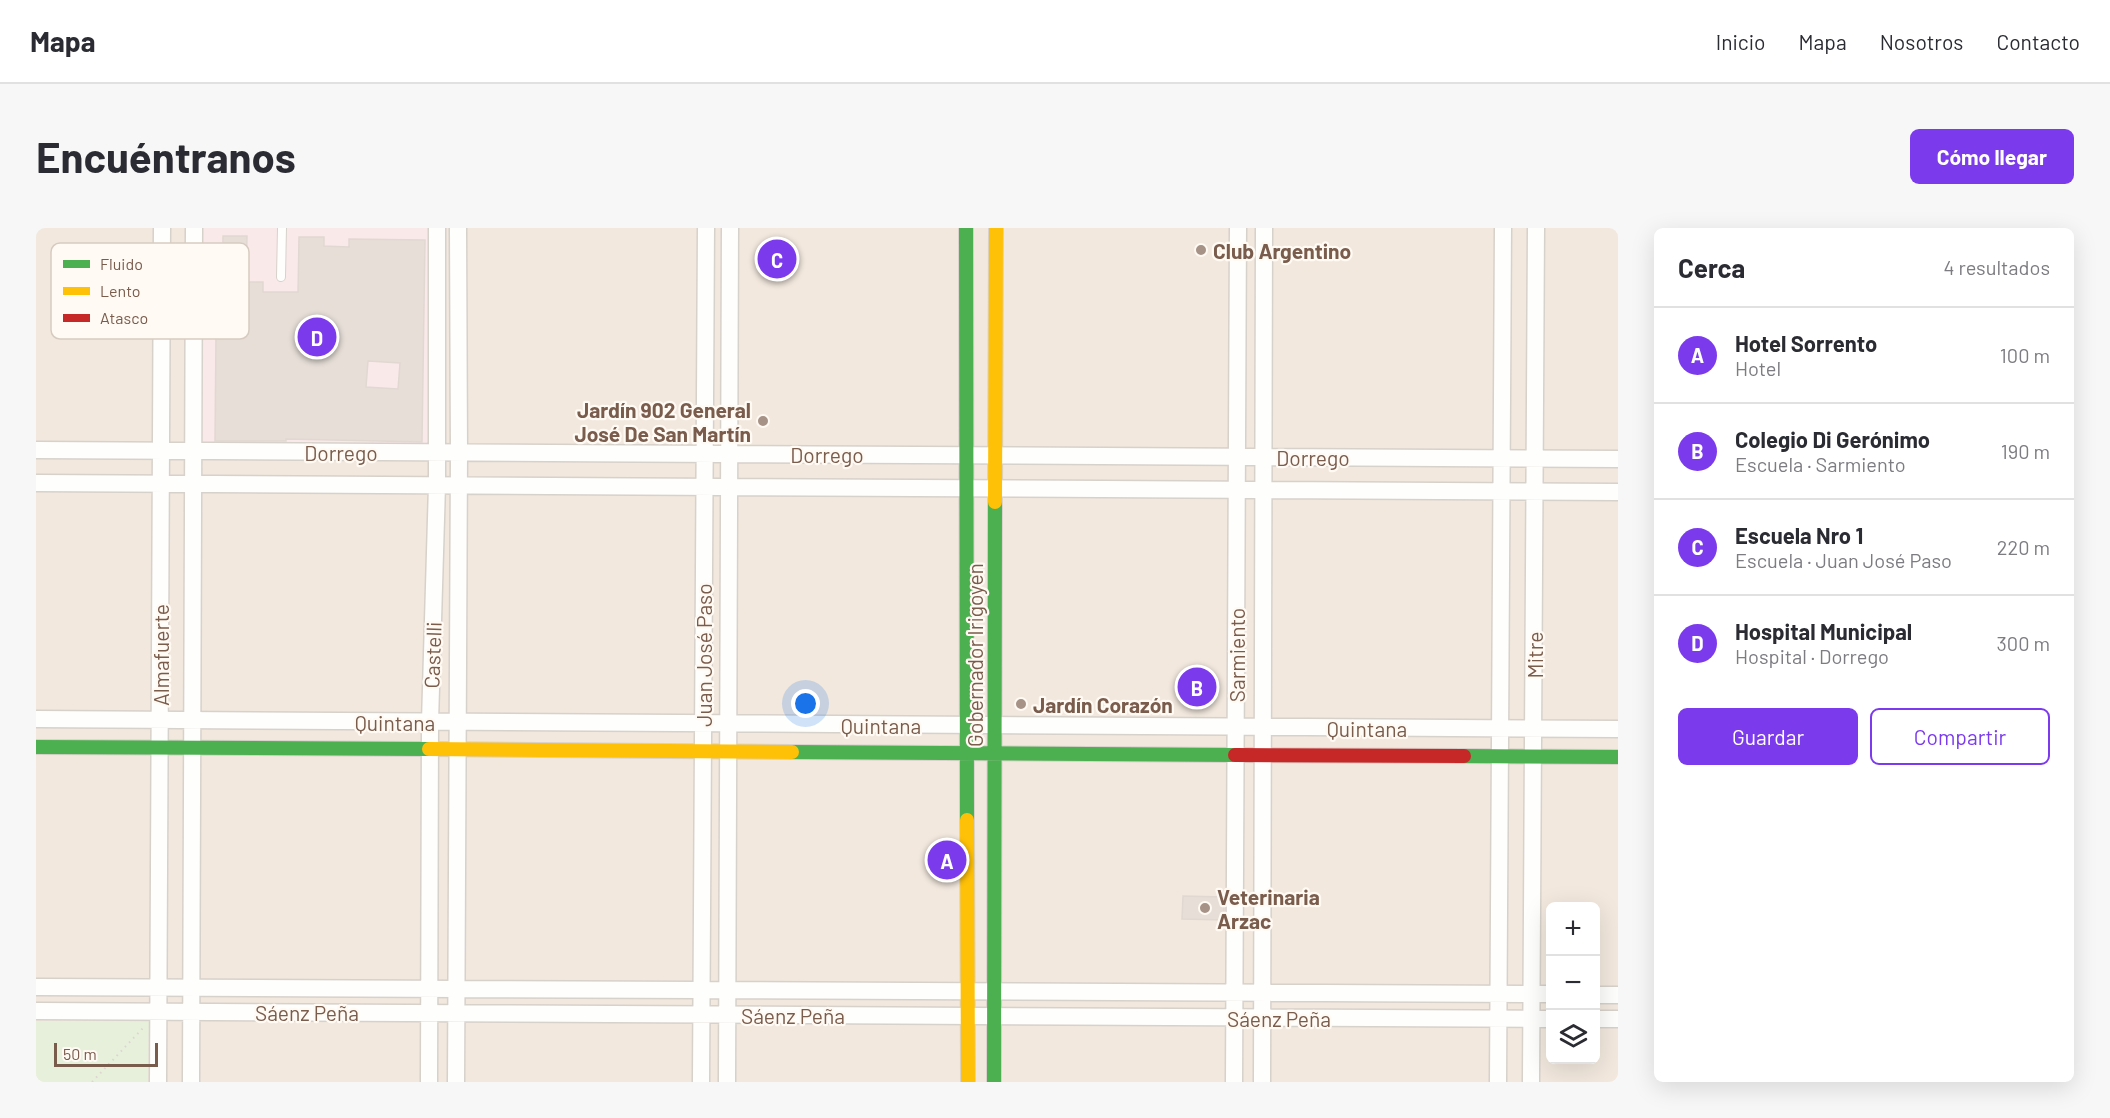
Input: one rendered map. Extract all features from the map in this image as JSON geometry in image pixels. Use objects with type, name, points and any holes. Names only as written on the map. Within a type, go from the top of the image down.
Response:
[{"type":"street","name":"Almafuerte","points":[[162,228],[162,243]]},
{"type":"street","name":"Almafuerte","points":[[194,228],[194,243]]},
{"type":"street","name":"Castelli","points":[[429,1082],[429,750],[437,485],[437,228]]},
{"type":"street","name":"Castelli","points":[[456,1082],[458,228]]},
{"type":"street","name":"Juan José Paso","points":[[701,1082],[706,228]]},
{"type":"street","name":"Juan José Paso","points":[[727,1082],[730,228]]},
{"type":"street","name":"Gobernador Irigoyen","points":[[966,228],[968,1082]]},
{"type":"street","name":"Gobernador Irigoyen","points":[[994,1082],[996,228]]},
{"type":"street","name":"Sarmiento","points":[[1234,1082],[1238,228]]},
{"type":"street","name":"Sarmiento","points":[[1262,1082],[1264,228]]},
{"type":"street","name":"Mitre","points":[[1498,1082],[1503,228]]},
{"type":"street","name":"Mitre","points":[[1531,1082],[1536,228]]},
{"type":"street","name":"Almafuerte","points":[[158,1082],[153,1016],[158,987],[162,339]]},
{"type":"street","name":"Almafuerte","points":[[190,1082],[194,339]]},
{"type":"street","name":"Dorrego","points":[[36,450],[1618,459]]},
{"type":"street","name":"Dorrego","points":[[36,483],[1618,492]]},
{"type":"street","name":"Quintana","points":[[36,719],[1618,729]]},
{"type":"street","name":"Quintana","points":[[36,747],[1618,757]]},
{"type":"street","name":"Sáenz Peña","points":[[36,987],[1546,994]]},
{"type":"street","points":[[1600,995],[1618,995]]},
{"type":"street","name":"Sáenz Peña","points":[[36,1011],[153,1016],[191,1011],[1546,1019]]},
{"type":"street","points":[[1600,1019],[1618,1019]]},
{"type":"lane","points":[[281,277],[282,228]]},
{"type":"path","points":[[92,1082],[153,1016]]},
{"type":"shaded area","points":[[36,228],[1618,228],[1618,1082],[36,1082]]},
{"type":"shaded area","points":[[203,228],[431,228],[431,445],[202,447],[202,339],[249,339],[249,243],[203,243]]},
{"type":"green space","points":[[36,1021],[149,1022],[148,1082],[36,1082]]},
{"type":"building","points":[[223,236],[247,236],[247,243],[223,243]]},
{"type":"building","points":[[299,237],[324,237],[324,246],[349,247],[349,239],[425,240],[422,442],[286,439],[286,441],[215,441],[216,339],[249,339],[249,282],[263,282],[263,292],[298,292]],"holes":[[[368,361],[400,363],[398,389],[366,387]]]},
{"type":"building","name":"Veterinaria Arzac","points":[[1183,896],[1224,897],[1224,920],[1182,919]]},
{"type":"traffic: fast","points":[[966,228],[967,820]]},
{"type":"traffic: fast","points":[[994,1082],[995,502]]},
{"type":"traffic: fast","points":[[36,747],[429,749]]},
{"type":"traffic: fast","points":[[792,752],[1235,755]]},
{"type":"traffic: fast","points":[[1464,756],[1618,757]]},
{"type":"traffic: slow","points":[[995,502],[996,228]]},
{"type":"traffic: slow","points":[[429,749],[792,752]]},
{"type":"traffic: slow","points":[[967,820],[968,1082]]},
{"type":"traffic: jam","points":[[1235,755],[1464,756]]},
{"type":"place","name":"Club Argentino","points":[[1201,250]]},
{"type":"place","name":"Escuela Nro 1","points":[[777,259]]},
{"type":"place","name":"Hospital Municipal","points":[[317,337]]},
{"type":"place","name":"Jardín 902 General José De San Martín","points":[[763,421]]},
{"type":"place","name":"Colegio Di Gerónimo","points":[[1197,687]]},
{"type":"place","name":"Jardín Corazón","points":[[1021,704]]},
{"type":"place","name":"Hotel Sorrento","points":[[947,860]]},
{"type":"place","name":"Veterinaria Arzac","points":[[1205,908]]}]
